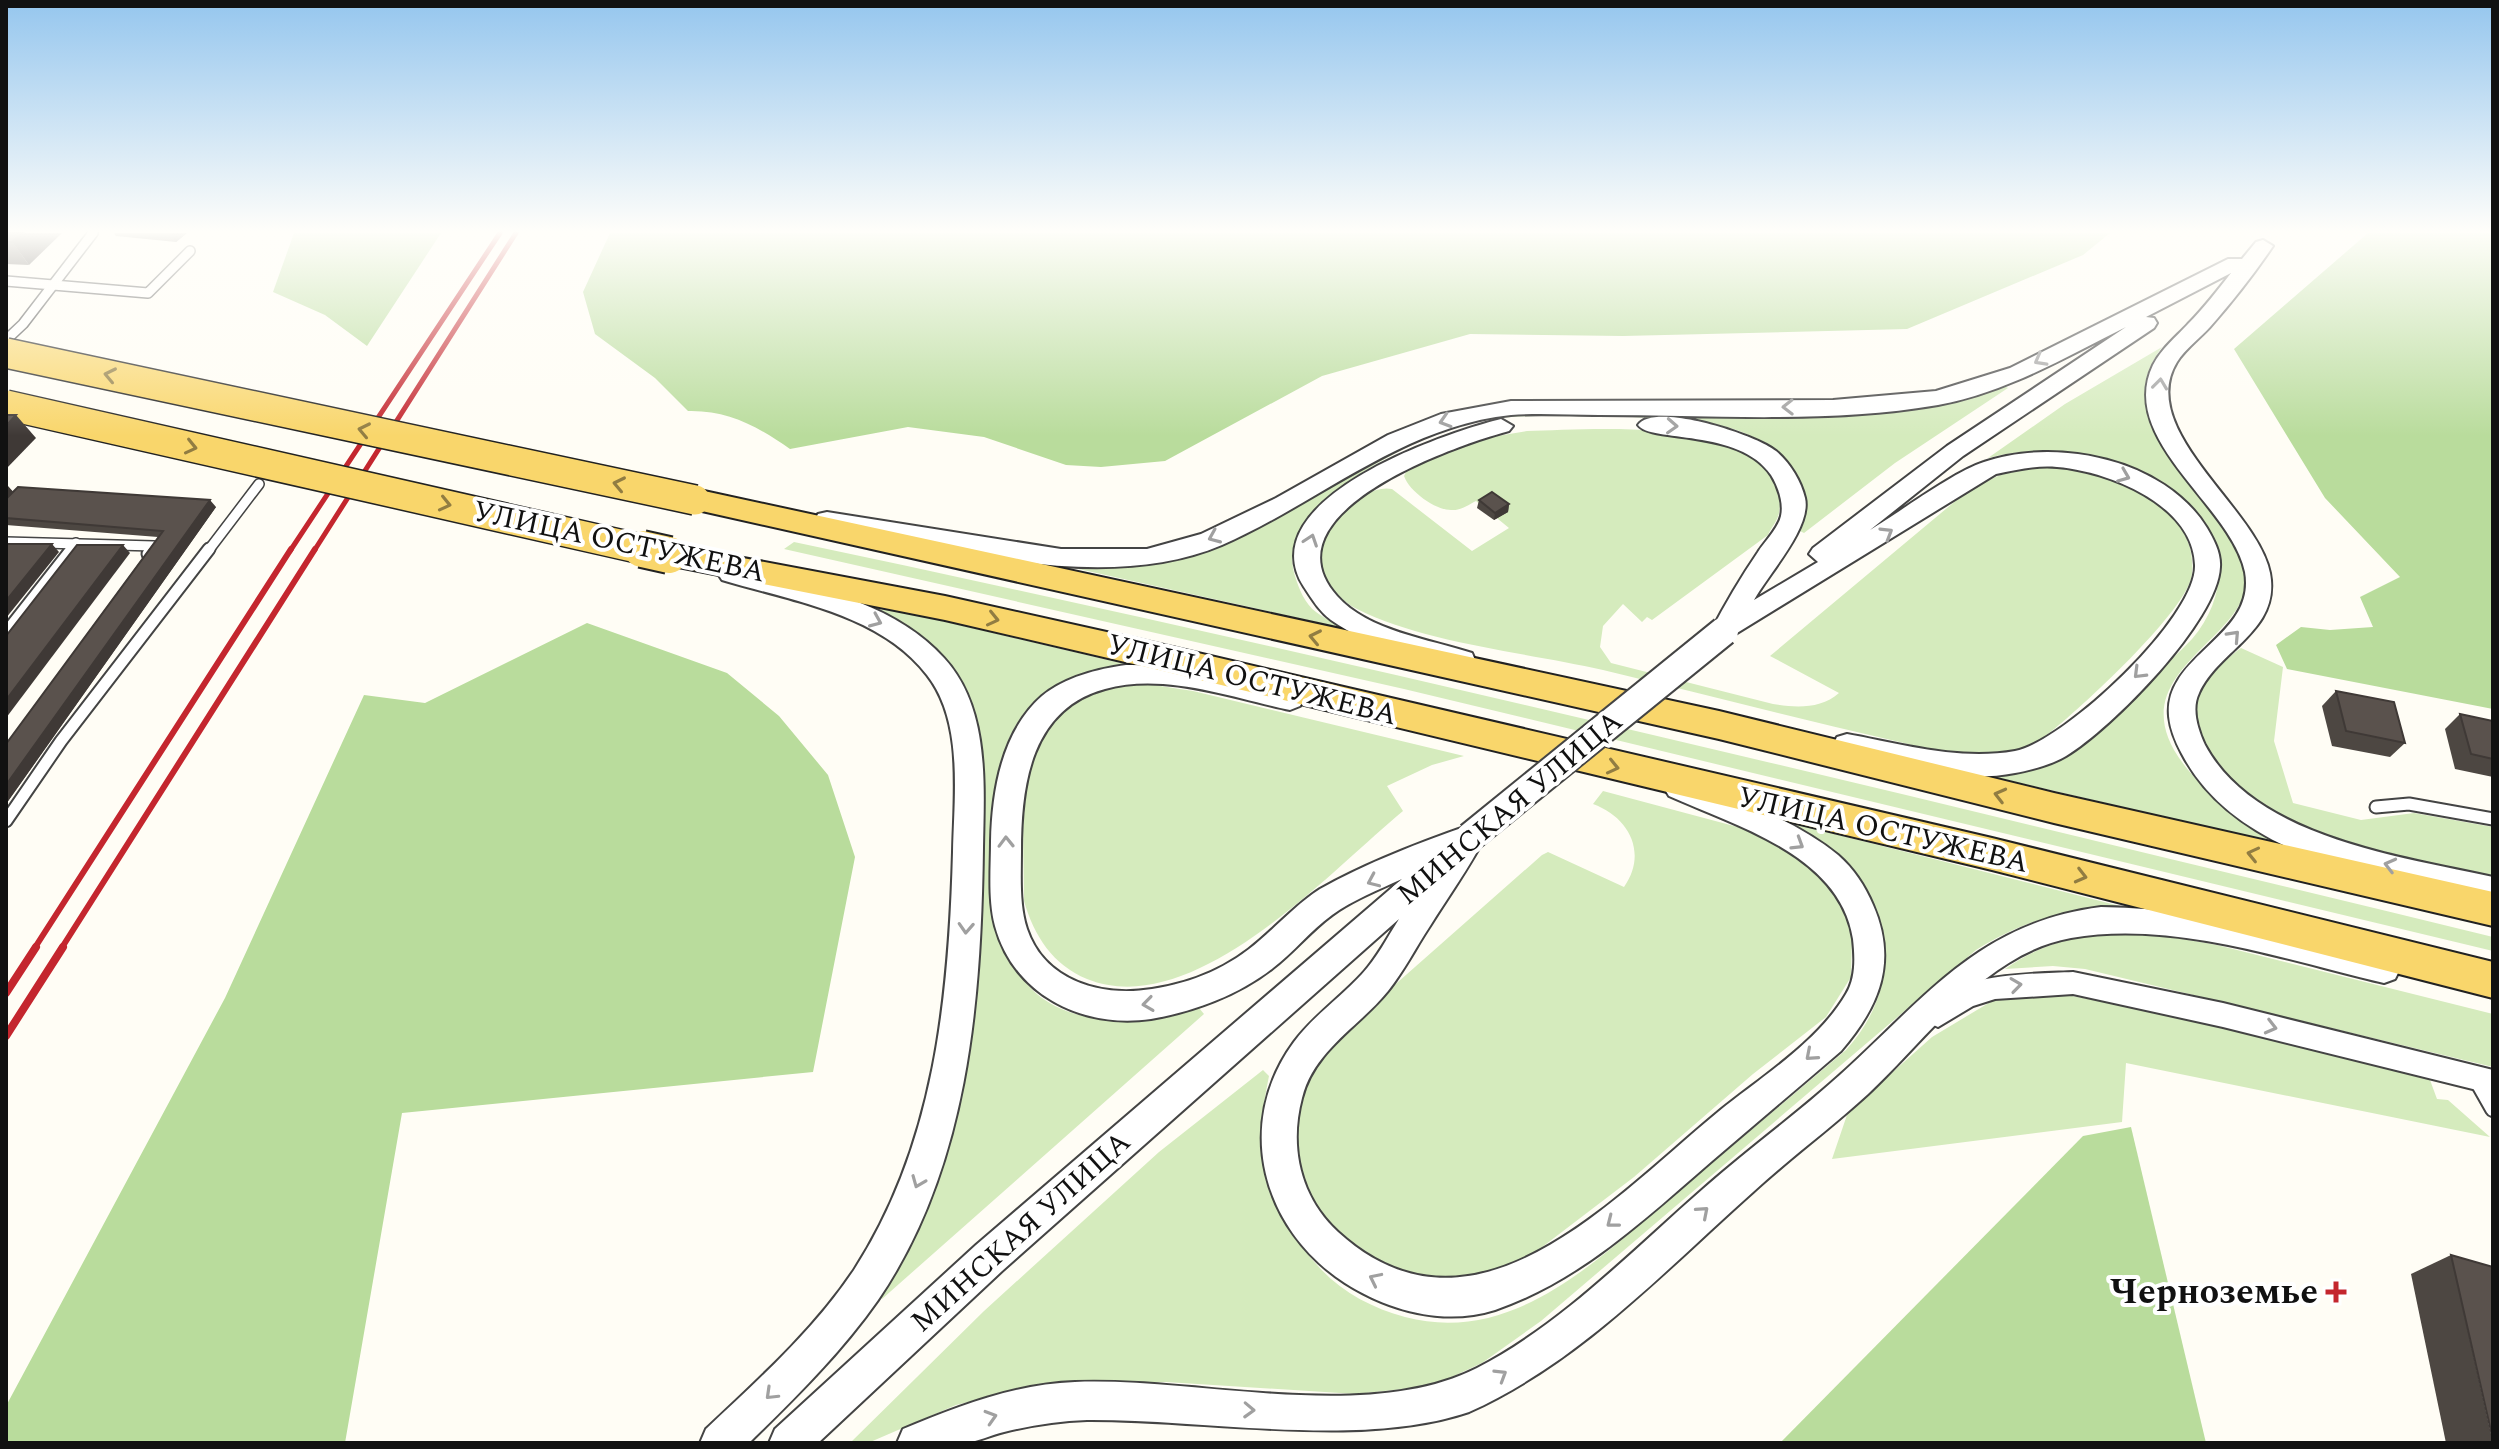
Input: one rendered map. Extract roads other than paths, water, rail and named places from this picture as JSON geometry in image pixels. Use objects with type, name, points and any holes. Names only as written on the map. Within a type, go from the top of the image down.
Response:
[{"type":"main road","name":"УЛИЦА ОСТУЖЕВА","points":[[6,353],[695,500],[1719,725],[2054,808],[2493,909]]},
{"type":"main road","name":"УЛИЦА ОСТУЖЕВА","points":[[6,405],[669,555],[945,608],[1992,854],[2493,980]]},
{"type":"street","points":[[695,500],[1061,558],[1147,558],[1210,540],[1285,504],[1396,440],[1449,419],[1511,408],[1833,407],[1938,398],[2018,373],[2161,301]]},
{"type":"street","name":"МИНСКАЯ УЛИЦА","points":[[789,1443],[989,1258],[1470,837],[1724,631],[1955,451],[2179,301]]},
{"type":"street","points":[[2217,301],[2173,350],[2158,383],[2158,399],[2171,438],[2238,532],[2259,576],[2259,595],[2252,616],[2187,687],[2182,718],[2190,747],[2208,775],[2237,802],[2277,829],[2334,852],[2493,890]]},
{"type":"street","points":[[1542,687],[1380,632],[1328,604],[1313,586],[1306,565],[1306,545],[1316,525],[1352,492],[1399,463],[1481,430],[1574,423],[1712,430],[1749,444],[1772,460],[1789,482],[1795,504],[1791,526],[1773,548],[1724,631]]},
{"type":"street","points":[[1719,725],[1962,764],[1989,765],[2034,757],[2057,747],[2085,726],[2175,636],[2195,609],[2205,587],[2208,565],[2191,525],[2172,502],[2147,486],[2087,464],[2057,459],[2021,460],[1989,468],[1724,631]]},
{"type":"street","points":[[669,555],[837,605],[886,624],[906,638],[938,670],[953,698],[968,762],[961,997],[950,1080],[924,1165],[902,1220],[867,1283],[795,1371],[720,1443]]},
{"type":"street","points":[[1455,730],[1164,675],[1119,676],[1082,686],[1046,711],[1015,757],[1005,827],[1010,927],[1016,943],[1041,978],[1072,998],[1108,1007],[1150,1005],[1193,993],[1226,979],[1259,960],[1329,900],[1470,837]]},
{"type":"street","points":[[1470,837],[1375,984],[1315,1041],[1292,1076],[1278,1132],[1283,1170],[1296,1208],[1326,1246],[1345,1263],[1377,1282],[1412,1294],[1461,1298],[1510,1285],[1587,1242],[1829,1040],[1851,1015],[1868,979],[1870,950],[1866,929],[1857,905],[1829,865],[1757,822],[1651,776]]},
{"type":"street","points":[[917,1443],[1003,1413],[1053,1403],[1103,1401],[1212,1409],[1387,1413],[1424,1408],[1456,1398],[1493,1381],[1526,1359],[1605,1297],[1860,1079],[1983,964],[2028,939],[2067,925],[2107,920],[2212,932],[2493,992]]},
{"type":"street","points":[[1897,1042],[1966,996],[2020,984],[2073,983],[2223,1015],[2484,1080]]},
{"type":"lane","points":[[6,340],[40,301]]},
{"type":"lane","points":[[6,821],[61,741],[259,484]]},
{"type":"lane","points":[[6,542],[154,546],[145,559]]},
{"type":"lane","points":[[6,633],[76,543]]},
{"type":"lane","points":[[2376,807],[2409,804],[2493,819]]},
{"type":"lane","points":[[2484,1080],[2493,1109]]},
{"type":"railway","points":[[290,551],[455,301]]},
{"type":"railway","points":[[314,551],[473,301]]},
{"type":"railway","points":[[34,949],[291,549]]},
{"type":"railway","points":[[61,949],[315,549]]},
{"type":"railway","points":[[6,993],[36,947]]},
{"type":"railway","points":[[6,1036],[63,947]]},
{"type":"place","name":"Черноземье","points":[[2336,1292]]}]
